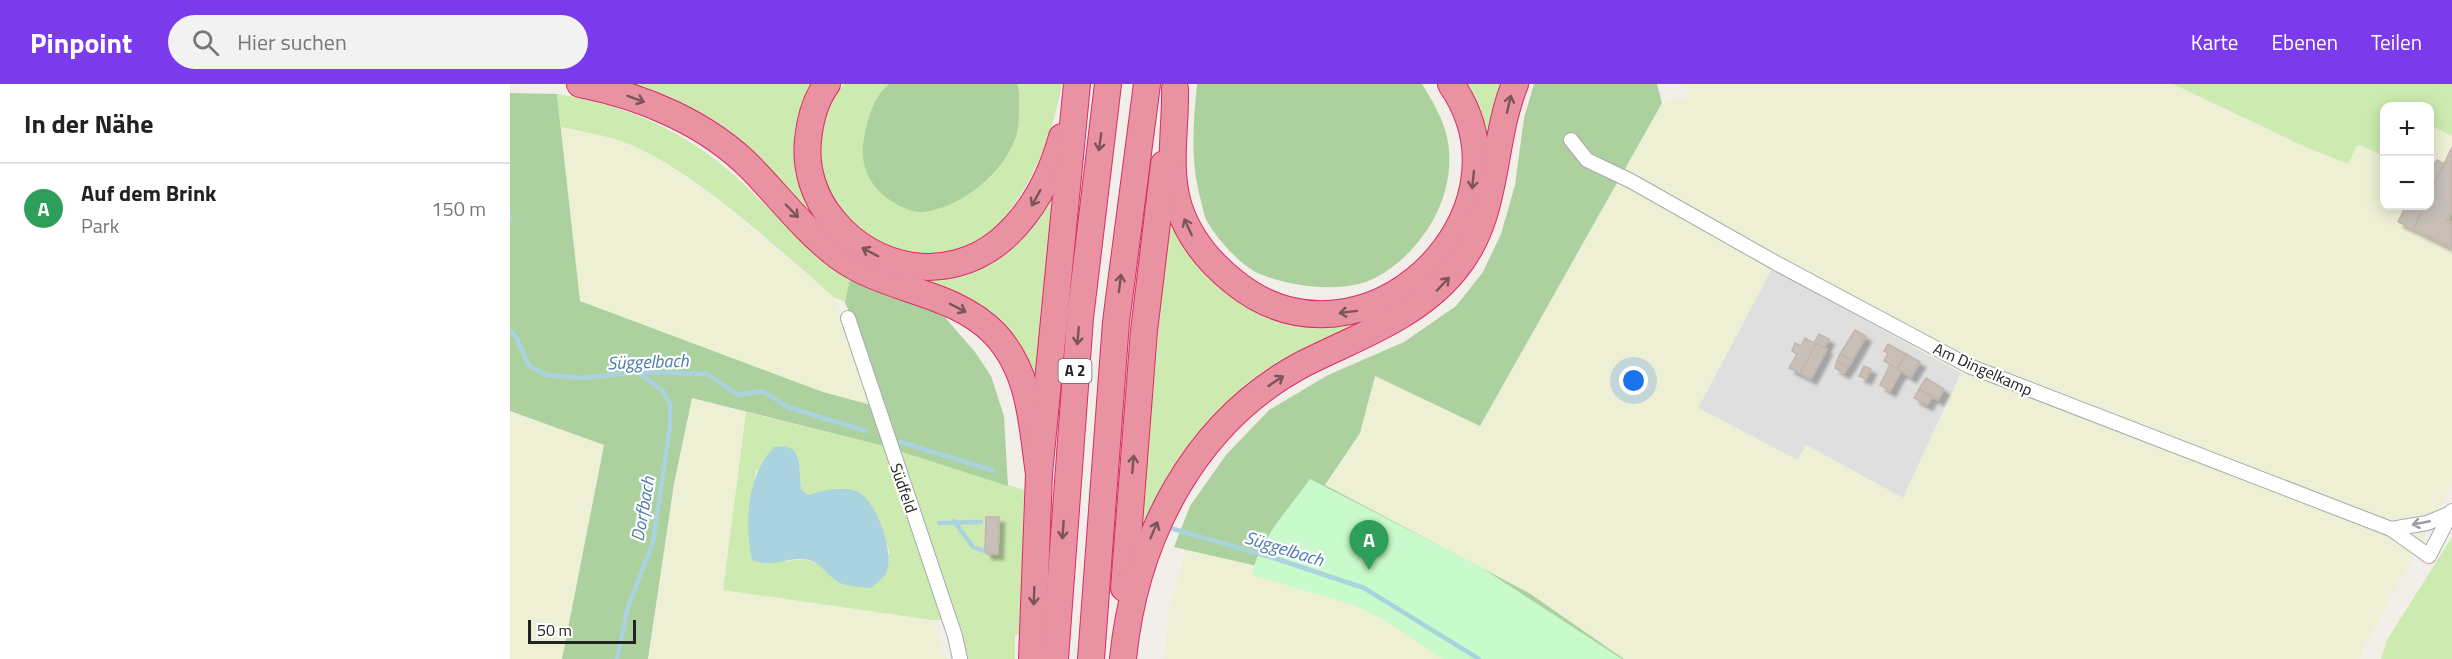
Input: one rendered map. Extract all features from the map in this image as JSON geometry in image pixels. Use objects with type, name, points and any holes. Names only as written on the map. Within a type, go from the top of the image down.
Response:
[{"type":"highway","points":[[580,84],[630,96],[668,111],[705,132],[749,166],[838,256],[876,277],[939,298],[979,320],[996,335],[1009,352],[1025,388],[1039,474]]},
{"type":"highway","points":[[827,84],[814,109],[806,151],[815,192],[845,236],[866,252],[890,261],[922,267],[942,266],[982,253],[999,242],[1025,214],[1047,178],[1058,152],[1076,84]]},
{"type":"highway","points":[[1032,659],[1039,474],[1076,84]]},
{"type":"highway","name":"A 2","points":[[1055,659],[1080,318],[1108,84]]},
{"type":"highway","name":"A 2","points":[[1091,659],[1116,322],[1147,84]]},
{"type":"highway","points":[[1175,87],[1174,182],[1178,206],[1203,254],[1253,296],[1279,307],[1330,314],[1358,311],[1388,300],[1417,281],[1444,252],[1461,225],[1471,195],[1474,165],[1467,115],[1451,84]]},
{"type":"highway","points":[[1124,653],[1136,585],[1154,530],[1182,477],[1222,426],[1247,402],[1294,369],[1418,305],[1437,290],[1456,270],[1483,224],[1515,84]]},
{"type":"highway","points":[[1124,653],[1122,621],[1144,331],[1160,186],[1175,87]]},
{"type":"street","name":"Am Dingelkamp","points":[[1571,140],[1587,160],[1631,181],[1776,264],[1969,366],[2391,529],[2429,556],[2451,512]]},
{"type":"street","name":"Südfeld","points":[[848,318],[955,636],[960,659]]},
{"type":"street","points":[[2391,529],[2427,523],[2451,512]]},
{"type":"shaded area","points":[[1772,268],[1961,373],[1903,498],[1806,445],[1798,460],[1698,408]]},
{"type":"green space","points":[[608,84],[816,84],[819,220],[939,276],[1054,181],[1034,385],[1016,351],[850,256],[771,177]]},
{"type":"green space","points":[[844,84],[1062,84],[1045,145],[1036,167],[1013,206],[985,236],[957,250],[928,255],[899,251],[873,239],[850,220],[832,196],[822,168],[821,137],[828,109]]},
{"type":"green space","points":[[889,84],[1017,84],[1019,89],[1018,126],[1014,141],[1005,158],[987,180],[950,205],[918,212],[890,200],[877,189],[869,178],[864,165],[863,152],[866,129],[874,104]]},
{"type":"green space","points":[[1197,84],[1422,84],[1443,123],[1449,158],[1448,179],[1434,219],[1409,253],[1393,267],[1363,283],[1317,287],[1272,279],[1260,274],[1238,259],[1224,244],[1212,230],[1205,215],[1194,158]]},
{"type":"green space","points":[[1461,84],[1505,84],[1497,108],[1479,202],[1461,249],[1444,272],[1409,302],[1390,314],[1284,363],[1259,379],[1236,398],[1197,442],[1180,466],[1140,545],[1169,208],[1211,274],[1266,311],[1326,321],[1386,307],[1436,273],[1470,222],[1481,158]]},
{"type":"green space","points":[[1534,84],[1657,84],[1662,103],[1480,426],[1375,376],[1360,433],[1325,485],[1529,593],[1624,659],[1470,659],[1362,597],[1270,569],[1174,547],[1190,506],[1226,455],[1269,410],[1328,375],[1404,342],[1456,306],[1483,272],[1501,234],[1515,185],[1524,118]]},
{"type":"green space","points":[[1686,84],[2173,84],[2299,144],[2348,163],[2357,146],[2360,145],[2380,154],[2380,210],[2434,210],[2434,127],[2452,136],[2452,486],[2363,649],[2361,659],[1624,659],[1529,593],[1325,486],[1360,433],[1375,376],[1480,426],[1662,103],[1689,98]],"holes":[[[1772,269],[1961,373],[1903,498],[1806,445],[1797,460],[1698,408]]]},
{"type":"green space","points":[[2173,84],[2452,84],[2452,136],[2434,127],[2434,102],[2380,102],[2380,154],[2360,145],[2357,146],[2348,164],[2299,144]]},
{"type":"green space","points":[[510,93],[557,94],[580,301],[823,392],[871,405],[884,446],[692,398],[674,484],[648,659],[562,659],[604,445],[510,411]]},
{"type":"green space","points":[[557,94],[605,105],[652,121],[715,159],[804,242],[850,279],[845,302],[834,297],[758,231],[671,166],[643,150],[615,139],[561,127]]},
{"type":"green space","points":[[561,127],[616,139],[656,157],[706,191],[834,297],[871,405],[823,392],[579,301]]},
{"type":"green space","points":[[850,279],[943,315],[975,352],[991,376],[1004,416],[1008,486],[893,449],[858,334],[845,302]]},
{"type":"green space","points":[[692,398],[746,412],[723,590],[932,620],[946,659],[649,659],[675,484]]},
{"type":"green space","points":[[510,412],[603,444],[562,659],[510,659]]},
{"type":"green space","points":[[746,412],[884,446],[1024,490],[1021,634],[1015,635],[1015,659],[966,659],[954,620],[932,620],[723,590]],"holes":[[[799,461],[801,489],[808,495],[843,490],[865,499],[879,521],[890,553],[838,582],[825,567],[805,559],[788,561],[749,545],[750,505],[756,471]]]},
{"type":"green space","points":[[1310,479],[1479,566],[1622,659],[1442,659],[1385,620],[1356,606],[1252,575],[1255,562],[1268,537]]},
{"type":"green space","points":[[2452,537],[2452,659],[2381,659],[2387,640]]},
{"type":"green space","points":[[1186,549],[1270,569],[1362,597],[1470,659],[1164,659],[1169,610]]},
{"type":"water","points":[[786,446],[794,450],[799,461],[801,489],[808,495],[833,489],[852,490],[865,497],[872,506],[883,530],[889,556],[885,575],[871,588],[838,582],[809,560],[796,559],[766,563],[752,560],[748,515],[753,485],[765,458],[774,447]]},
{"type":"building","points":[[2452,147],[2452,210],[2447,221],[2452,223],[2452,248],[2413,229],[2422,210],[2434,210],[2434,185]]},
{"type":"building","points":[[2437,160],[2444,164],[2434,185],[2434,165]]},
{"type":"building","points":[[2404,210],[2422,210],[2413,229],[2398,222]]},
{"type":"building","points":[[1855,330],[1866,336],[1852,361],[1840,354]]},
{"type":"building","points":[[1819,334],[1829,339],[1824,348],[1814,343]]},
{"type":"building","points":[[1805,338],[1816,344],[1800,373],[1789,368],[1797,354],[1792,351],[1795,343],[1801,346]]},
{"type":"building","points":[[1816,344],[1827,349],[1811,379],[1800,373]]},
{"type":"building","points":[[1888,344],[1906,354],[1897,369],[1884,361],[1888,353],[1884,351]]},
{"type":"building","points":[[1840,354],[1852,361],[1848,367],[1837,361]]},
{"type":"building","points":[[1906,354],[1920,362],[1911,377],[1897,369]]},
{"type":"building","points":[[1837,361],[1848,367],[1844,373],[1835,368]]},
{"type":"building","points":[[1890,365],[1901,371],[1890,391],[1880,385]]},
{"type":"building","points":[[1864,366],[1871,369],[1866,379],[1859,376]]},
{"type":"building","points":[[1926,378],[1944,389],[1938,400],[1919,389]]},
{"type":"building","points":[[1919,389],[1932,397],[1927,405],[1914,398]]},
{"type":"building","points":[[986,517],[999,517],[998,554],[987,554],[985,550]]},
{"type":"waterway","name":"Süggelbach","points":[[510,331],[516,337],[529,366],[547,375],[583,378],[638,372],[707,374],[738,395],[763,391],[787,407],[866,431]]},
{"type":"waterway","name":"Dorfbach","points":[[617,659],[628,607],[653,542],[670,426],[670,405],[663,391],[638,372]]},
{"type":"waterway","name":"Süggelbach","points":[[900,442],[992,470]]},
{"type":"waterway","points":[[954,521],[973,547],[987,552]]},
{"type":"waterway","points":[[939,523],[981,522]]},
{"type":"waterway","name":"Süggelbach","points":[[1170,528],[1274,558],[1364,588],[1479,659]]},
{"type":"place","name":"Auf dem Brink","points":[[1369,570]]}]
